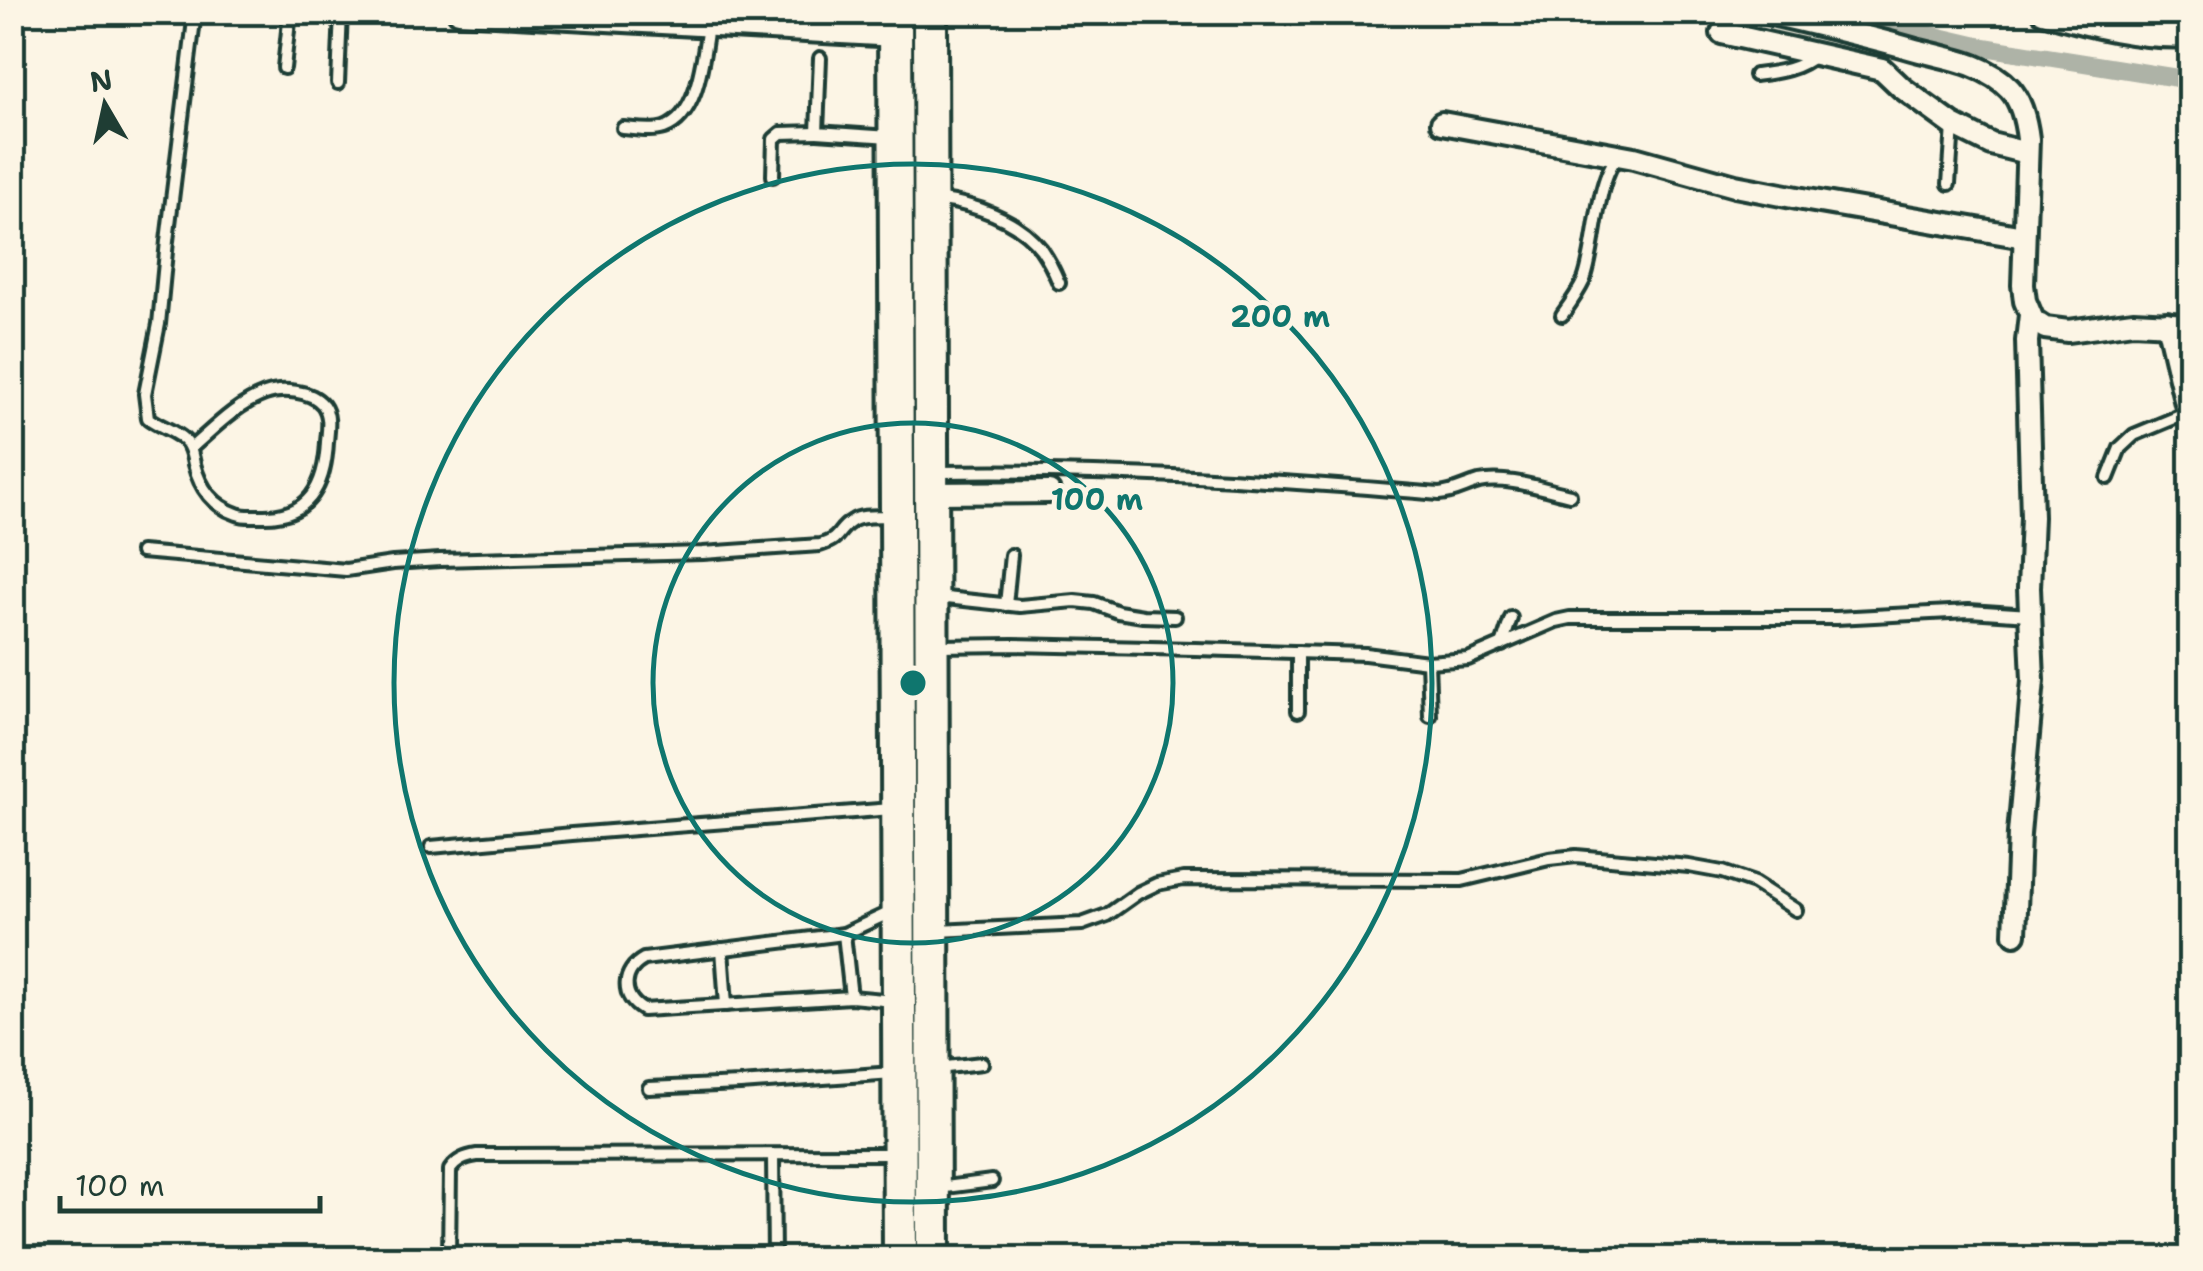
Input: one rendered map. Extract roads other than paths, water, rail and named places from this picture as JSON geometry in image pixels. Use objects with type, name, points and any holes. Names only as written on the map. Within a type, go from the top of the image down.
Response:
[{"type":"main road","points":[[930,12],[932,646],[915,703],[898,808],[898,908],[900,1002],[916,1071],[932,1188],[933,1258]]},
{"type":"main road","points":[[896,24],[898,516],[932,931],[916,1071],[900,1154],[900,1258]]},
{"type":"street","points":[[458,12],[896,24]]},
{"type":"street","points":[[1285,12],[1298,12]]},
{"type":"street","points":[[1762,12],[1976,66],[2014,92],[2026,124],[2023,285],[2030,315],[2027,341],[2033,680],[2015,934]]},
{"type":"street","points":[[2043,12],[2110,28],[2186,36]]},
{"type":"street","points":[[1722,33],[1882,68],[1953,125],[1991,144],[2028,153]]},
{"type":"street","points":[[1442,122],[1620,156],[1736,186],[2024,237]]},
{"type":"street","points":[[2030,315],[2045,328],[2068,331],[2132,322],[2190,324]]},
{"type":"street","points":[[2167,322],[2190,417]]},
{"type":"street","points":[[932,483],[1048,492]]},
{"type":"lane","points":[[190,448],[248,402],[270,392],[310,395],[323,404],[329,419],[326,467],[317,490],[299,509],[275,517],[240,516],[218,506],[206,494],[183,438],[148,418],[145,394],[159,324],[195,12]]},
{"type":"lane","points":[[284,68],[290,12]]},
{"type":"lane","points":[[338,84],[341,12]]},
{"type":"lane","points":[[2185,12],[2186,36]]},
{"type":"lane","points":[[623,128],[665,128],[689,106],[700,77],[695,21]]},
{"type":"lane","points":[[1755,75],[1798,67],[1817,54]]},
{"type":"lane","points":[[817,132],[820,58]]},
{"type":"lane","points":[[1949,184],[1953,125]]},
{"type":"lane","points":[[773,176],[774,140],[781,133],[896,138]]},
{"type":"lane","points":[[1562,315],[1584,280],[1604,180],[1611,163],[1620,156]]},
{"type":"lane","points":[[930,198],[964,203],[1011,224],[1032,238],[1059,283]]},
{"type":"lane","points":[[2108,478],[2120,448],[2134,436],[2190,417]]},
{"type":"lane","points":[[932,483],[1059,471],[1304,482],[1439,494],[1494,481],[1570,494]]},
{"type":"lane","points":[[141,552],[346,570],[440,560],[703,553],[820,545],[835,540],[856,518],[898,516]]},
{"type":"lane","points":[[1006,605],[1011,555]]},
{"type":"lane","points":[[932,597],[1006,605],[1094,603],[1118,612],[1175,617]]},
{"type":"lane","points":[[932,646],[1122,646],[1365,654],[1428,662],[1468,659],[1570,618],[1836,618],[1969,611],[2030,615]]},
{"type":"lane","points":[[1502,645],[1511,618]]},
{"type":"lane","points":[[1298,652],[1298,711]]},
{"type":"lane","points":[[1428,662],[1430,716]]},
{"type":"lane","points":[[431,847],[898,808]]},
{"type":"lane","points":[[932,931],[1082,924],[1108,915],[1157,884],[1184,879],[1462,880],[1576,856],[1722,872],[1754,882],[1796,910]]},
{"type":"lane","points":[[898,908],[844,934],[644,959],[627,973],[627,986],[630,998],[642,1010],[851,997],[900,1002]]},
{"type":"lane","points":[[844,934],[851,997]]},
{"type":"lane","points":[[722,949],[726,1004]]},
{"type":"lane","points":[[649,1088],[916,1071],[982,1063]]},
{"type":"lane","points":[[772,1154],[774,1258]]},
{"type":"lane","points":[[449,1258],[450,1170],[455,1163],[476,1155],[900,1154]]},
{"type":"lane","points":[[932,1188],[992,1182]]},
{"type":"waterway","points":[[1833,12],[1978,46],[2190,80]]}]
